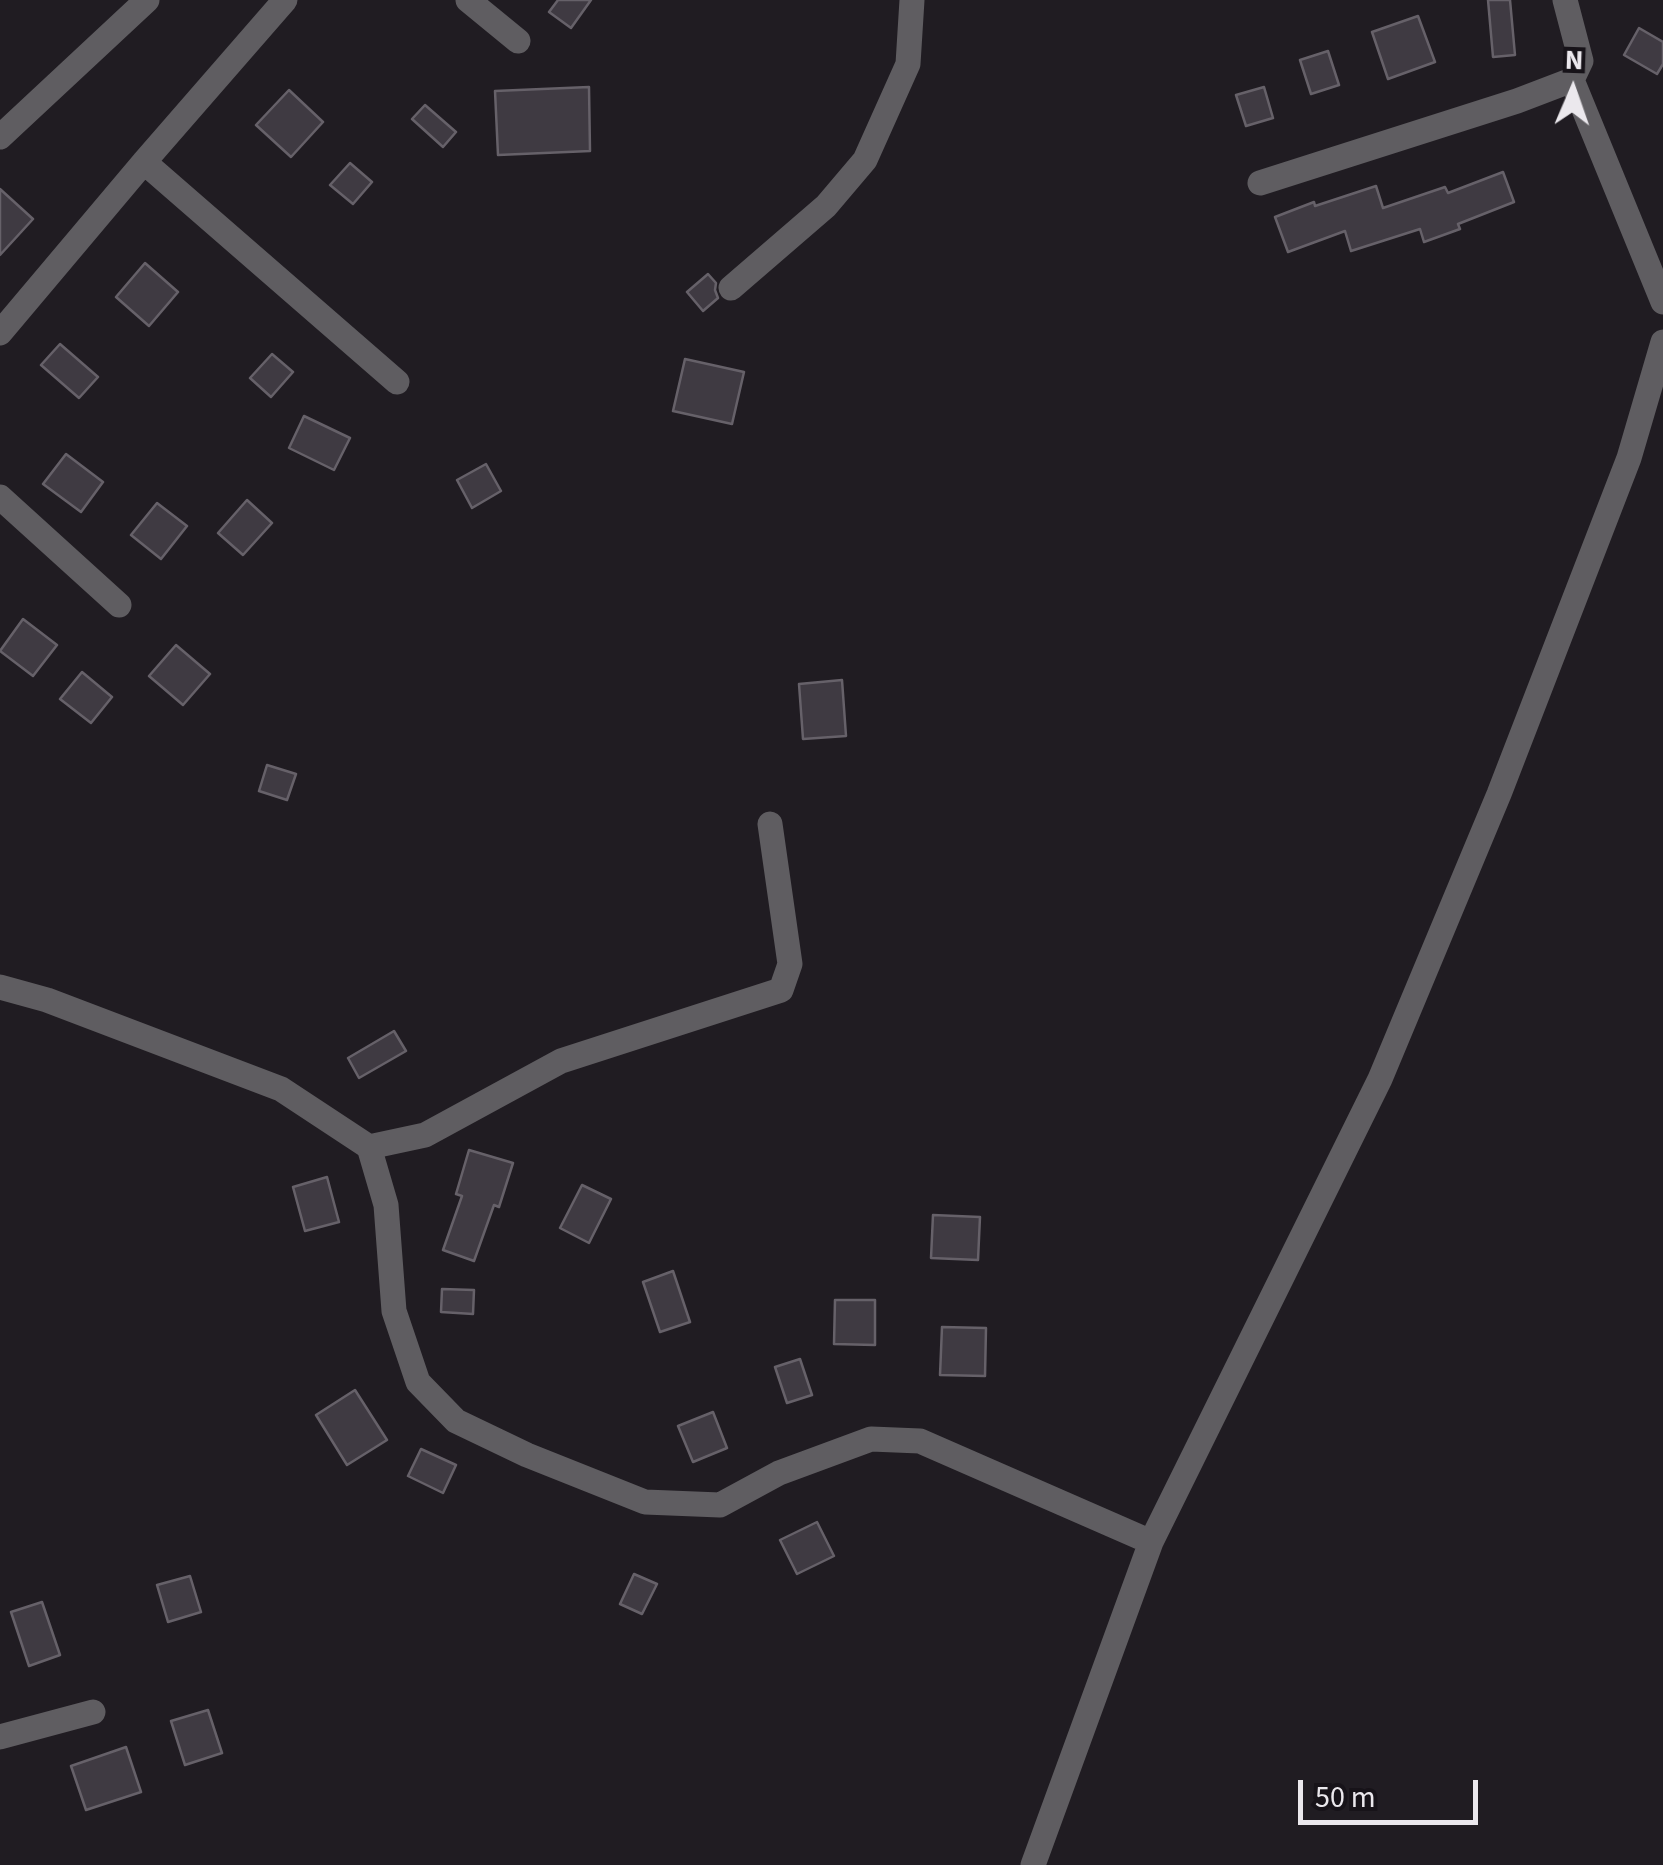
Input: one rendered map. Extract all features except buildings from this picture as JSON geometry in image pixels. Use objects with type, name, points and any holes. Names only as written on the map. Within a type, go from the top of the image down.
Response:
[{"type":"lane","points":[[0,137],[147,0]]},
{"type":"lane","points":[[0,334],[285,0]]},
{"type":"lane","points":[[468,0],[518,41]]},
{"type":"lane","points":[[731,288],[826,206],[865,160],[908,64],[912,0]]},
{"type":"lane","points":[[1260,182],[1572,80],[1582,60],[1567,1]]},
{"type":"lane","points":[[1572,80],[1663,302]]},
{"type":"lane","points":[[144,162],[397,382]]},
{"type":"lane","points":[[1033,1865],[1150,1542],[1380,1079],[1499,794],[1629,458],[1663,342]]},
{"type":"lane","points":[[0,497],[118,605]]},
{"type":"lane","points":[[369,1147],[425,1135],[562,1061],[781,990],[790,964],[770,824]]},
{"type":"lane","points":[[0,987],[47,1000],[281,1089],[369,1147],[386,1205],[394,1311],[418,1382],[456,1421],[527,1456],[645,1502],[720,1505],[779,1473],[871,1439],[920,1441],[1150,1542]]},
{"type":"lane","points":[[0,1737],[93,1712]]}]
